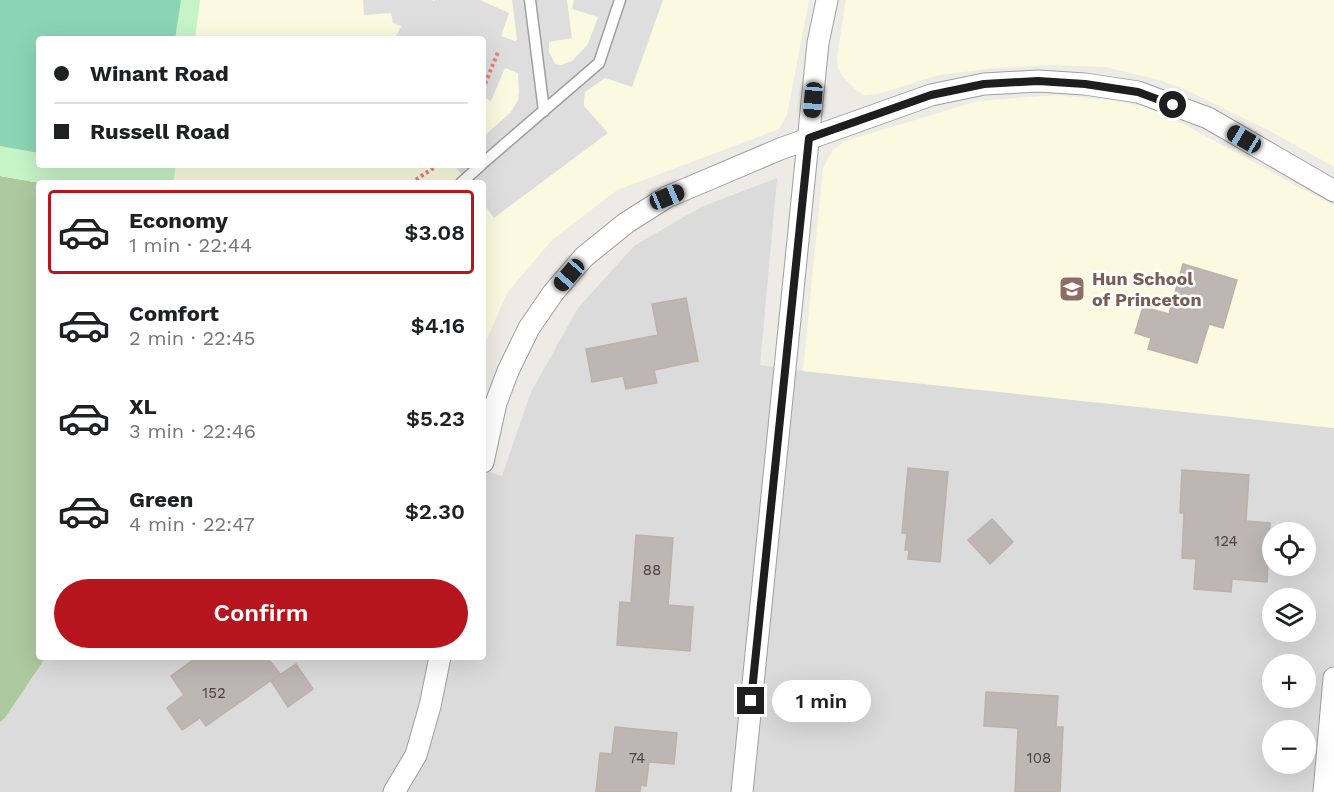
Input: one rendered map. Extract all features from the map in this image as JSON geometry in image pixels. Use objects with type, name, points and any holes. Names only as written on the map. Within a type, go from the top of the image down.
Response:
[{"type":"street","points":[[742,792],[818,43],[827,0]]},
{"type":"street","points":[[486,435],[507,371],[529,328],[553,293],[584,257],[626,222],[667,197],[780,149],[931,95],[984,84],[1038,81],[1085,84],[1138,92],[1208,118],[1334,191]]},
{"type":"street","points":[[394,792],[416,754],[439,660]]},
{"type":"street","points":[[1324,792],[1334,678]]},
{"type":"lane","points":[[530,0],[544,111]]},
{"type":"lane","points":[[486,161],[599,63],[620,0]]},
{"type":"lane","points":[[463,180],[477,168]]},
{"type":"path","points":[[486,82],[498,52]]},
{"type":"path","points":[[416,180],[434,168]]},
{"type":"shaded area","points":[[0,0],[809,0],[787,115],[779,129],[617,190],[552,240],[507,293],[486,341],[486,180],[36,180],[36,187],[0,233]]},
{"type":"shaded area","points":[[363,0],[480,0],[509,13],[501,36],[515,41],[517,39],[512,0],[567,0],[572,38],[549,42],[549,52],[555,64],[561,65],[572,61],[588,44],[598,17],[572,9],[574,0],[663,0],[632,87],[605,78],[585,92],[584,106],[608,133],[494,218],[486,207],[486,180],[466,180],[456,168],[486,168],[486,134],[511,112],[518,100],[518,73],[505,68],[491,101],[486,98],[486,36],[396,36],[401,26],[393,23],[391,13],[364,15]]},
{"type":"shaded area","points":[[846,0],[1334,0],[1334,167],[1270,131],[1182,88],[1105,67],[1052,65],[996,68],[939,75],[878,94],[864,95],[843,77],[838,68],[837,57]]},
{"type":"shaded area","name":"Hun School of Princeton","points":[[1056,95],[1144,106],[1163,113],[1334,206],[1334,428],[803,371],[823,168],[833,150],[845,141],[978,101]]},
{"type":"shaded area","points":[[777,178],[760,365],[1334,428],[1334,792],[0,792],[0,722],[44,660],[486,660],[486,471],[502,476],[531,392],[578,308],[634,246],[701,207]]},
{"type":"green space","points":[[0,0],[200,0],[195,36],[36,36],[36,168],[176,168],[174,180],[36,180],[36,182],[0,176]]},
{"type":"green space","points":[[0,0],[181,0],[175,36],[36,36],[36,152],[0,146]]},
{"type":"green space","points":[[0,176],[36,182],[36,660],[44,660],[0,722]]},
{"type":"building","points":[[1183,264],[1237,280],[1223,328],[1209,324],[1197,363],[1148,349],[1151,338],[1135,333],[1143,307],[1169,314]]},
{"type":"building","points":[[686,298],[698,361],[654,370],[657,383],[626,389],[623,376],[592,382],[586,349],[658,335],[652,304]]},
{"type":"building","points":[[908,468],[948,472],[940,562],[908,559],[909,550],[905,550],[907,533],[902,533]]},
{"type":"building","points":[[1182,470],[1249,475],[1246,521],[1262,522],[1262,576],[1267,576],[1267,582],[1232,579],[1231,592],[1194,589],[1196,559],[1182,558],[1184,513],[1180,513]]},
{"type":"building","points":[[992,519],[1013,542],[990,564],[968,540]]},
{"type":"building","points":[[636,535],[673,538],[668,605],[693,607],[690,651],[617,645],[620,602],[631,603]]},
{"type":"building","points":[[193,660],[269,660],[280,674],[206,726],[200,718],[182,730],[167,708],[184,695],[171,676]]},
{"type":"building","points":[[296,664],[313,689],[288,707],[271,681]]},
{"type":"building","points":[[986,692],[1058,696],[1056,727],[1063,727],[1060,792],[1015,792],[1018,728],[984,726]]},
{"type":"building","points":[[615,727],[677,733],[674,764],[649,762],[646,786],[641,785],[640,792],[596,792],[600,753],[612,754]]},
{"type":"place","name":"Hun School of Princeton","points":[[1072,289]]},
{"type":"route","points":[[751,701],[809,138],[931,95],[984,84],[1038,81],[1085,84],[1138,92],[1173,105]]}]
